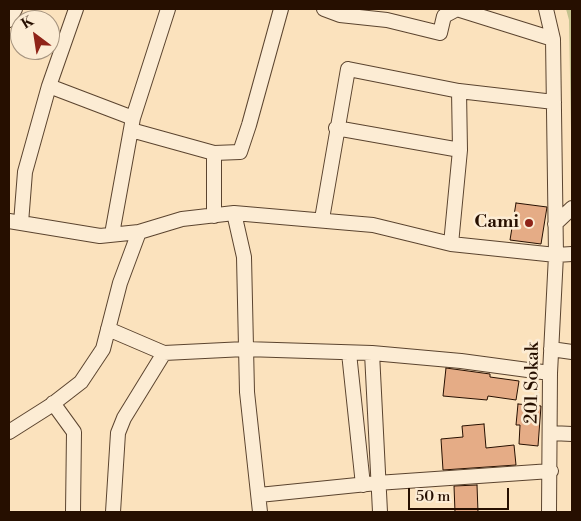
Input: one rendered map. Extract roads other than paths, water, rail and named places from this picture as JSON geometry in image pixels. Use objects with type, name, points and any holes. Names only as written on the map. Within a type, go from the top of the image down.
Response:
[{"type":"street","points":[[9,20],[15,9]]},
{"type":"street","points":[[76,9],[49,86],[25,172],[15,222],[100,236],[139,232],[182,219],[234,212],[373,225],[451,244],[556,255],[572,254]]},
{"type":"street","points":[[112,234],[132,124],[168,9]]},
{"type":"street","points":[[49,86],[132,124],[214,153],[240,152],[281,9]]},
{"type":"street","points":[[324,9],[340,15],[388,15],[440,33],[444,16],[457,9],[553,39]]},
{"type":"street","name":"201 Sokak","points":[[546,9],[553,39],[556,255],[550,373],[551,471],[549,512]]},
{"type":"street","points":[[322,219],[336,128],[348,69],[459,91],[554,102]]},
{"type":"street","points":[[451,244],[460,150],[459,91]]},
{"type":"street","points":[[336,128],[460,150]]},
{"type":"street","points":[[214,153],[214,216]]},
{"type":"street","points":[[555,224],[572,208]]},
{"type":"street","points":[[234,212],[244,256],[246,392],[260,512]]},
{"type":"street","points":[[9,432],[81,382],[103,349],[120,283],[139,232]]},
{"type":"street","points":[[108,329],[164,352],[244,349],[372,353],[461,361],[550,373]]},
{"type":"street","points":[[551,349],[572,352]]},
{"type":"street","points":[[113,512],[118,433],[124,418],[164,352]]},
{"type":"street","points":[[349,353],[362,485]]},
{"type":"street","points":[[372,353],[380,512]]},
{"type":"street","points":[[53,403],[74,432],[73,512]]},
{"type":"street","points":[[551,433],[572,434]]},
{"type":"street","points":[[259,495],[378,483],[551,471]]},
{"type":"place","name":"Cami","points":[[529,223]]}]
